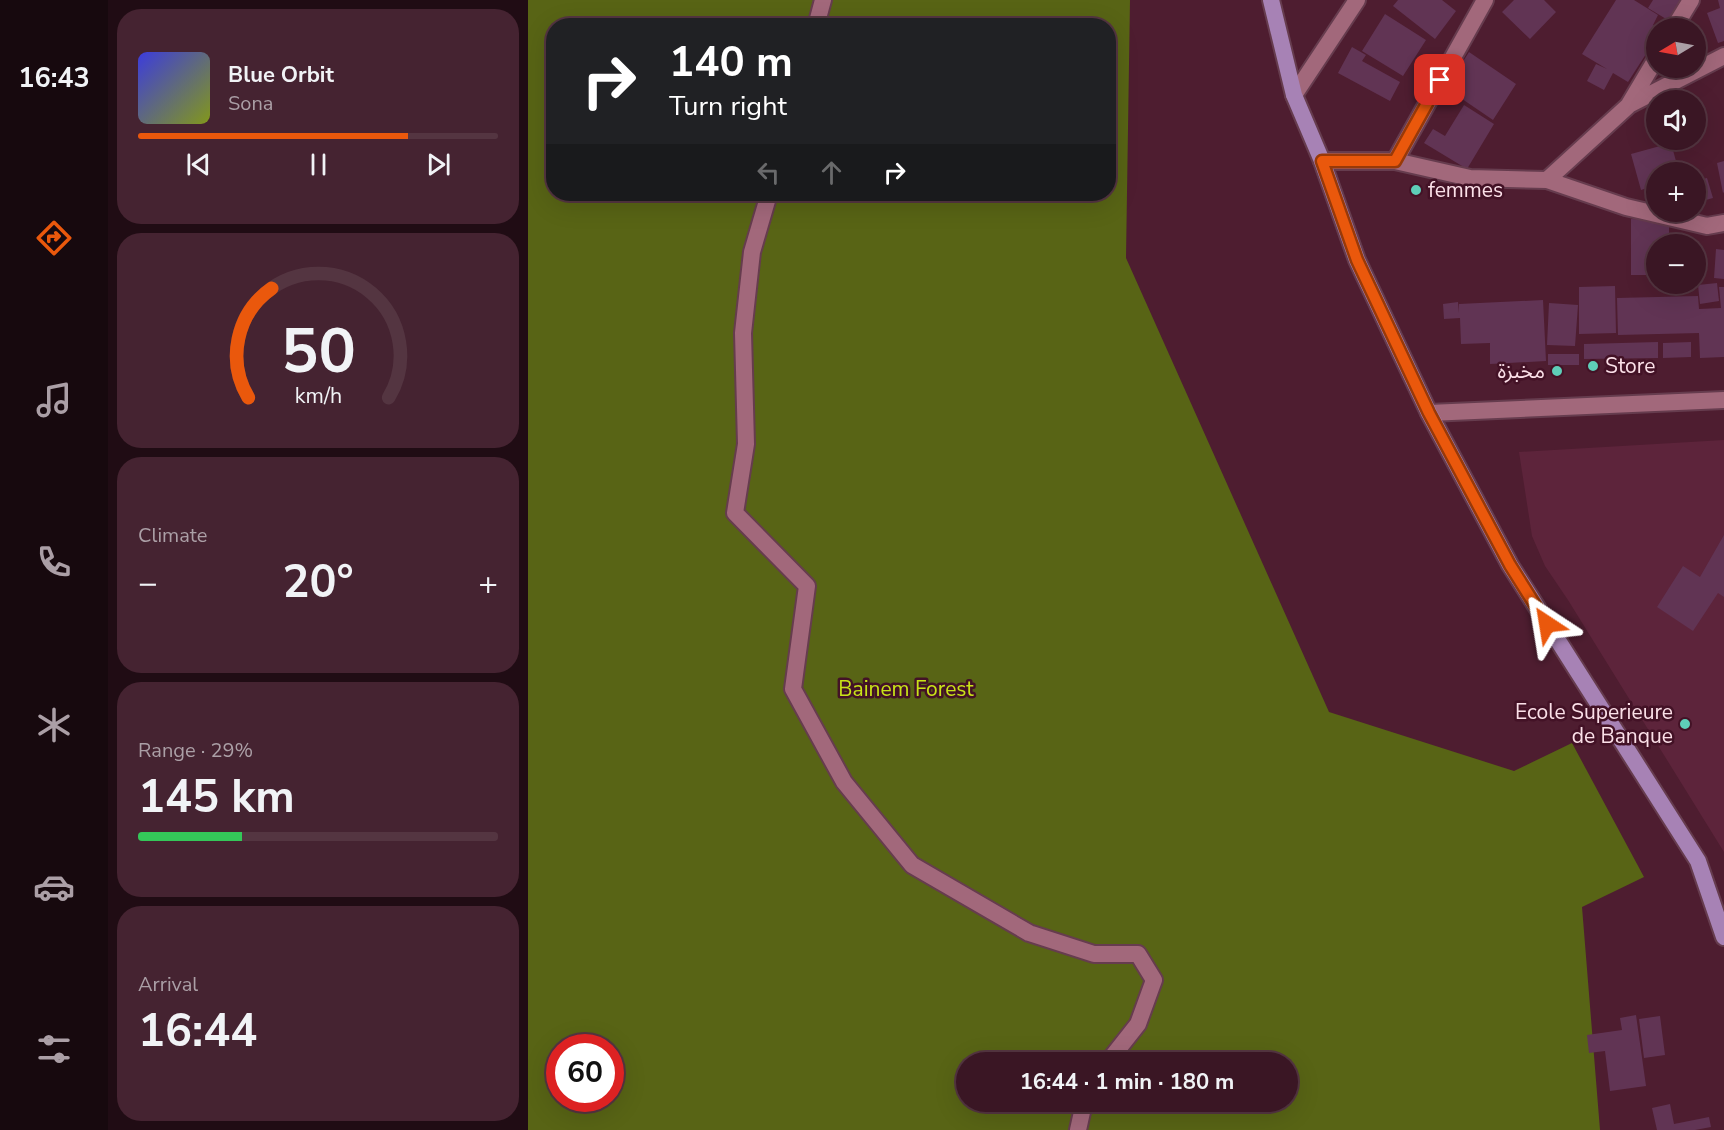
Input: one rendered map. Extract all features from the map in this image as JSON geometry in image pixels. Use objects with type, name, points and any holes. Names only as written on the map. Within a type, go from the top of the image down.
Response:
[{"type":"main road","points":[[1271,0],[1294,94],[1322,161],[1357,260],[1429,413],[1510,565],[1698,861],[1724,937]]},
{"type":"street","points":[[818,18],[823,0]]},
{"type":"street","points":[[1294,94],[1357,0]]},
{"type":"street","points":[[1395,161],[1485,0]]},
{"type":"street","points":[[1680,18],[1691,0]]},
{"type":"street","points":[[1547,180],[1628,106],[1724,56]]},
{"type":"street","points":[[1628,106],[1646,76]]},
{"type":"street","points":[[1322,161],[1395,161],[1470,178],[1547,180],[1626,207],[1707,226],[1724,223]]},
{"type":"street","points":[[767,201],[752,252],[743,333],[746,444],[735,513],[807,586],[793,689],[844,782],[912,865],[1029,933],[1094,954],[1138,954],[1154,980],[1138,1024],[1116,1052]]},
{"type":"street","points":[[1429,413],[1724,400]]},
{"type":"street","points":[[1078,1130],[1082,1112]]},
{"type":"shaded area","name":"Ecole Superieure de Banque","points":[[1724,440],[1724,852],[1545,566],[1532,536],[1519,452]]},
{"type":"green space","name":"Bainem Forest","points":[[528,0],[1130,0],[1126,258],[1329,712],[1514,771],[1572,743],[1644,877],[1582,907],[1600,1130],[528,1130]]},
{"type":"building","points":[[1398,0],[1442,0],[1456,11],[1435,39],[1393,6]]},
{"type":"building","points":[[1514,0],[1544,0],[1556,12],[1530,39],[1502,12]]},
{"type":"building","points":[[1616,0],[1634,0],[1658,15],[1656,18],[1646,18],[1646,54],[1628,82],[1613,73],[1604,90],[1587,81],[1596,64],[1607,69],[1582,54]]},
{"type":"building","points":[[1653,0],[1685,0],[1674,18],[1664,18],[1648,8]]},
{"type":"building","points":[[1718,0],[1724,0],[1724,41],[1718,43],[1707,13],[1720,8]]},
{"type":"building","points":[[1385,14],[1426,40],[1403,76],[1362,51]]},
{"type":"building","points":[[1352,47],[1366,55],[1362,61],[1400,82],[1390,101],[1338,73]]},
{"type":"building","points":[[1469,52],[1516,84],[1493,120],[1446,88]]},
{"type":"building","points":[[1464,105],[1494,124],[1467,169],[1424,143],[1433,129],[1445,136]]},
{"type":"building","points":[[1646,150],[1673,150],[1676,162],[1646,162],[1646,188],[1641,190],[1631,154]]},
{"type":"building","points":[[1724,161],[1724,192],[1723,193],[1717,163]]},
{"type":"building","points":[[1706,178],[1713,198],[1706,200]]},
{"type":"building","points":[[1631,219],[1646,219],[1646,222],[1669,222],[1669,234],[1646,234],[1646,275],[1631,275]]},
{"type":"building","points":[[1716,249],[1724,250],[1724,279],[1714,278]]},
{"type":"building","points":[[1717,283],[1719,301],[1700,304],[1699,294],[1706,294],[1706,284]]},
{"type":"building","points":[[1615,286],[1616,333],[1579,334],[1579,287]]},
{"type":"building","points":[[1719,287],[1724,287],[1724,357],[1700,358],[1699,333],[1618,335],[1617,298],[1698,296],[1699,309],[1721,308]]},
{"type":"building","points":[[1543,300],[1546,361],[1490,364],[1490,343],[1461,344],[1460,318],[1444,319],[1443,304],[1458,302],[1459,313],[1459,304]]},
{"type":"building","points":[[1549,303],[1578,305],[1575,346],[1547,345]]},
{"type":"building","points":[[1658,342],[1658,358],[1584,359],[1584,344]]},
{"type":"building","points":[[1691,342],[1691,357],[1663,358],[1663,343]]},
{"type":"building","points":[[1548,354],[1579,354],[1579,365],[1548,365]]},
{"type":"building","points":[[1724,535],[1724,597],[1718,593],[1693,631],[1657,607],[1683,566],[1700,577]]},
{"type":"building","points":[[1636,1015],[1646,1086],[1610,1091],[1605,1051],[1589,1053],[1587,1035],[1622,1030],[1620,1018]]},
{"type":"building","points":[[1660,1016],[1665,1055],[1644,1058],[1639,1019]]},
{"type":"building","points":[[1670,1104],[1674,1124],[1709,1117],[1711,1127],[1695,1130],[1657,1130],[1652,1108]]},
{"type":"place","name":"femmes","points":[[1416,190]]},
{"type":"place","name":"Store","points":[[1593,366]]},
{"type":"place","name":"مخبزة","points":[[1557,371]]},
{"type":"place","name":"Ecole Superieure de Banque","points":[[1685,724]]},
{"type":"route","points":[[1440,80],[1395,161],[1322,161],[1357,260],[1429,413],[1510,565],[1547,624]]}]
